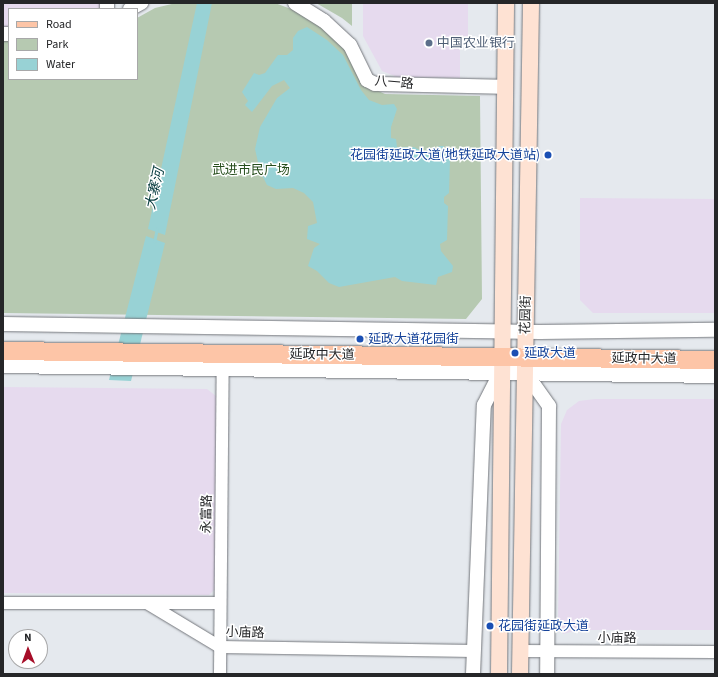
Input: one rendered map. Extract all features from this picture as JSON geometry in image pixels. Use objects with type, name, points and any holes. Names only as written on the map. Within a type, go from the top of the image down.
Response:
[{"type":"main road","name":"花园街","points":[[499,674],[501,351],[506,3]]},
{"type":"main road","name":"花园街","points":[[520,674],[531,3]]},
{"type":"main road","points":[[3,341],[110,354]]},
{"type":"main road","name":"延政中大道","points":[[145,347],[501,351]]},
{"type":"main road","name":"延政中大道","points":[[145,347],[223,361],[501,351]]},
{"type":"main road","points":[[3,350],[110,354],[145,347]]},
{"type":"main road","name":"延政中大道","points":[[525,352],[715,348]]},
{"type":"main road","points":[[501,351],[525,352]]},
{"type":"main road","name":"延政中大道","points":[[525,352],[715,360]]},
{"type":"street","points":[[132,8],[141,3]]},
{"type":"street","name":"八一路","points":[[296,3],[324,21],[350,45],[367,80],[375,84],[505,87]]},
{"type":"street","points":[[3,324],[117,325],[145,347]]},
{"type":"street","points":[[525,352],[715,330]]},
{"type":"street","points":[[473,674],[484,405],[501,351],[525,352],[715,376]]},
{"type":"street","points":[[525,352],[549,406],[547,674]]},
{"type":"street","points":[[3,366],[110,354]]},
{"type":"street","name":"永富路","points":[[220,674],[223,361]]},
{"type":"street","points":[[3,603],[220,603]]},
{"type":"street","name":"小庙路","points":[[148,603],[220,647],[474,651]]},
{"type":"street","name":"小庙路","points":[[520,651],[715,652]]},
{"type":"shaded area","points":[[3,3],[101,3],[101,8],[8,8],[8,30],[3,30]]},
{"type":"shaded area","points":[[363,3],[468,3],[468,36],[460,37],[460,78],[397,77],[382,71],[363,36]]},
{"type":"shaded area","points":[[580,198],[715,199],[715,313],[593,313],[580,300]]},
{"type":"shaded area","points":[[3,387],[207,389],[216,396],[215,589],[209,595],[3,593]]},
{"type":"shaded area","points":[[595,399],[715,399],[715,630],[578,630],[563,634],[558,623],[561,424],[567,410],[579,401]]},
{"type":"green space","name":"武进市民广场","points":[[176,3],[275,3],[315,18],[334,31],[374,89],[385,94],[480,96],[482,299],[466,319],[3,313],[3,39],[8,39],[8,80],[138,80],[138,17],[155,8]]},
{"type":"green space","points":[[316,3],[352,3],[352,26],[342,18]]},
{"type":"water","points":[[197,3],[212,3],[165,235],[148,229]]},
{"type":"water","points":[[307,27],[327,40],[343,55],[361,90],[369,100],[382,105],[394,104],[397,109],[391,127],[391,138],[396,139],[397,147],[414,147],[427,154],[434,154],[439,146],[444,146],[443,151],[450,159],[449,193],[444,197],[444,203],[448,206],[447,240],[440,244],[441,251],[453,266],[452,272],[438,277],[436,285],[402,281],[395,277],[339,287],[329,283],[317,271],[308,266],[314,248],[320,244],[307,239],[308,226],[317,223],[313,202],[304,193],[293,188],[276,189],[267,185],[260,171],[255,149],[260,127],[277,98],[290,88],[284,80],[272,86],[252,112],[245,105],[248,101],[242,92],[254,73],[259,75],[265,73],[278,55],[287,55],[293,50],[293,38],[298,31]]},
{"type":"water","points":[[146,236],[165,243],[131,381],[109,380]]},
{"type":"waterway","name":"大寨河","points":[[154,242],[157,228]]},
{"type":"place","name":"中国农业银行","points":[[429,43]]},
{"type":"place","name":"花园街延政大道(地铁延政大道站)","points":[[548,155]]},
{"type":"place","name":"延政大道花园街","points":[[360,339]]},
{"type":"place","name":"延政大道","points":[[515,353]]},
{"type":"place","name":"花园街延政大道","points":[[490,626]]}]
